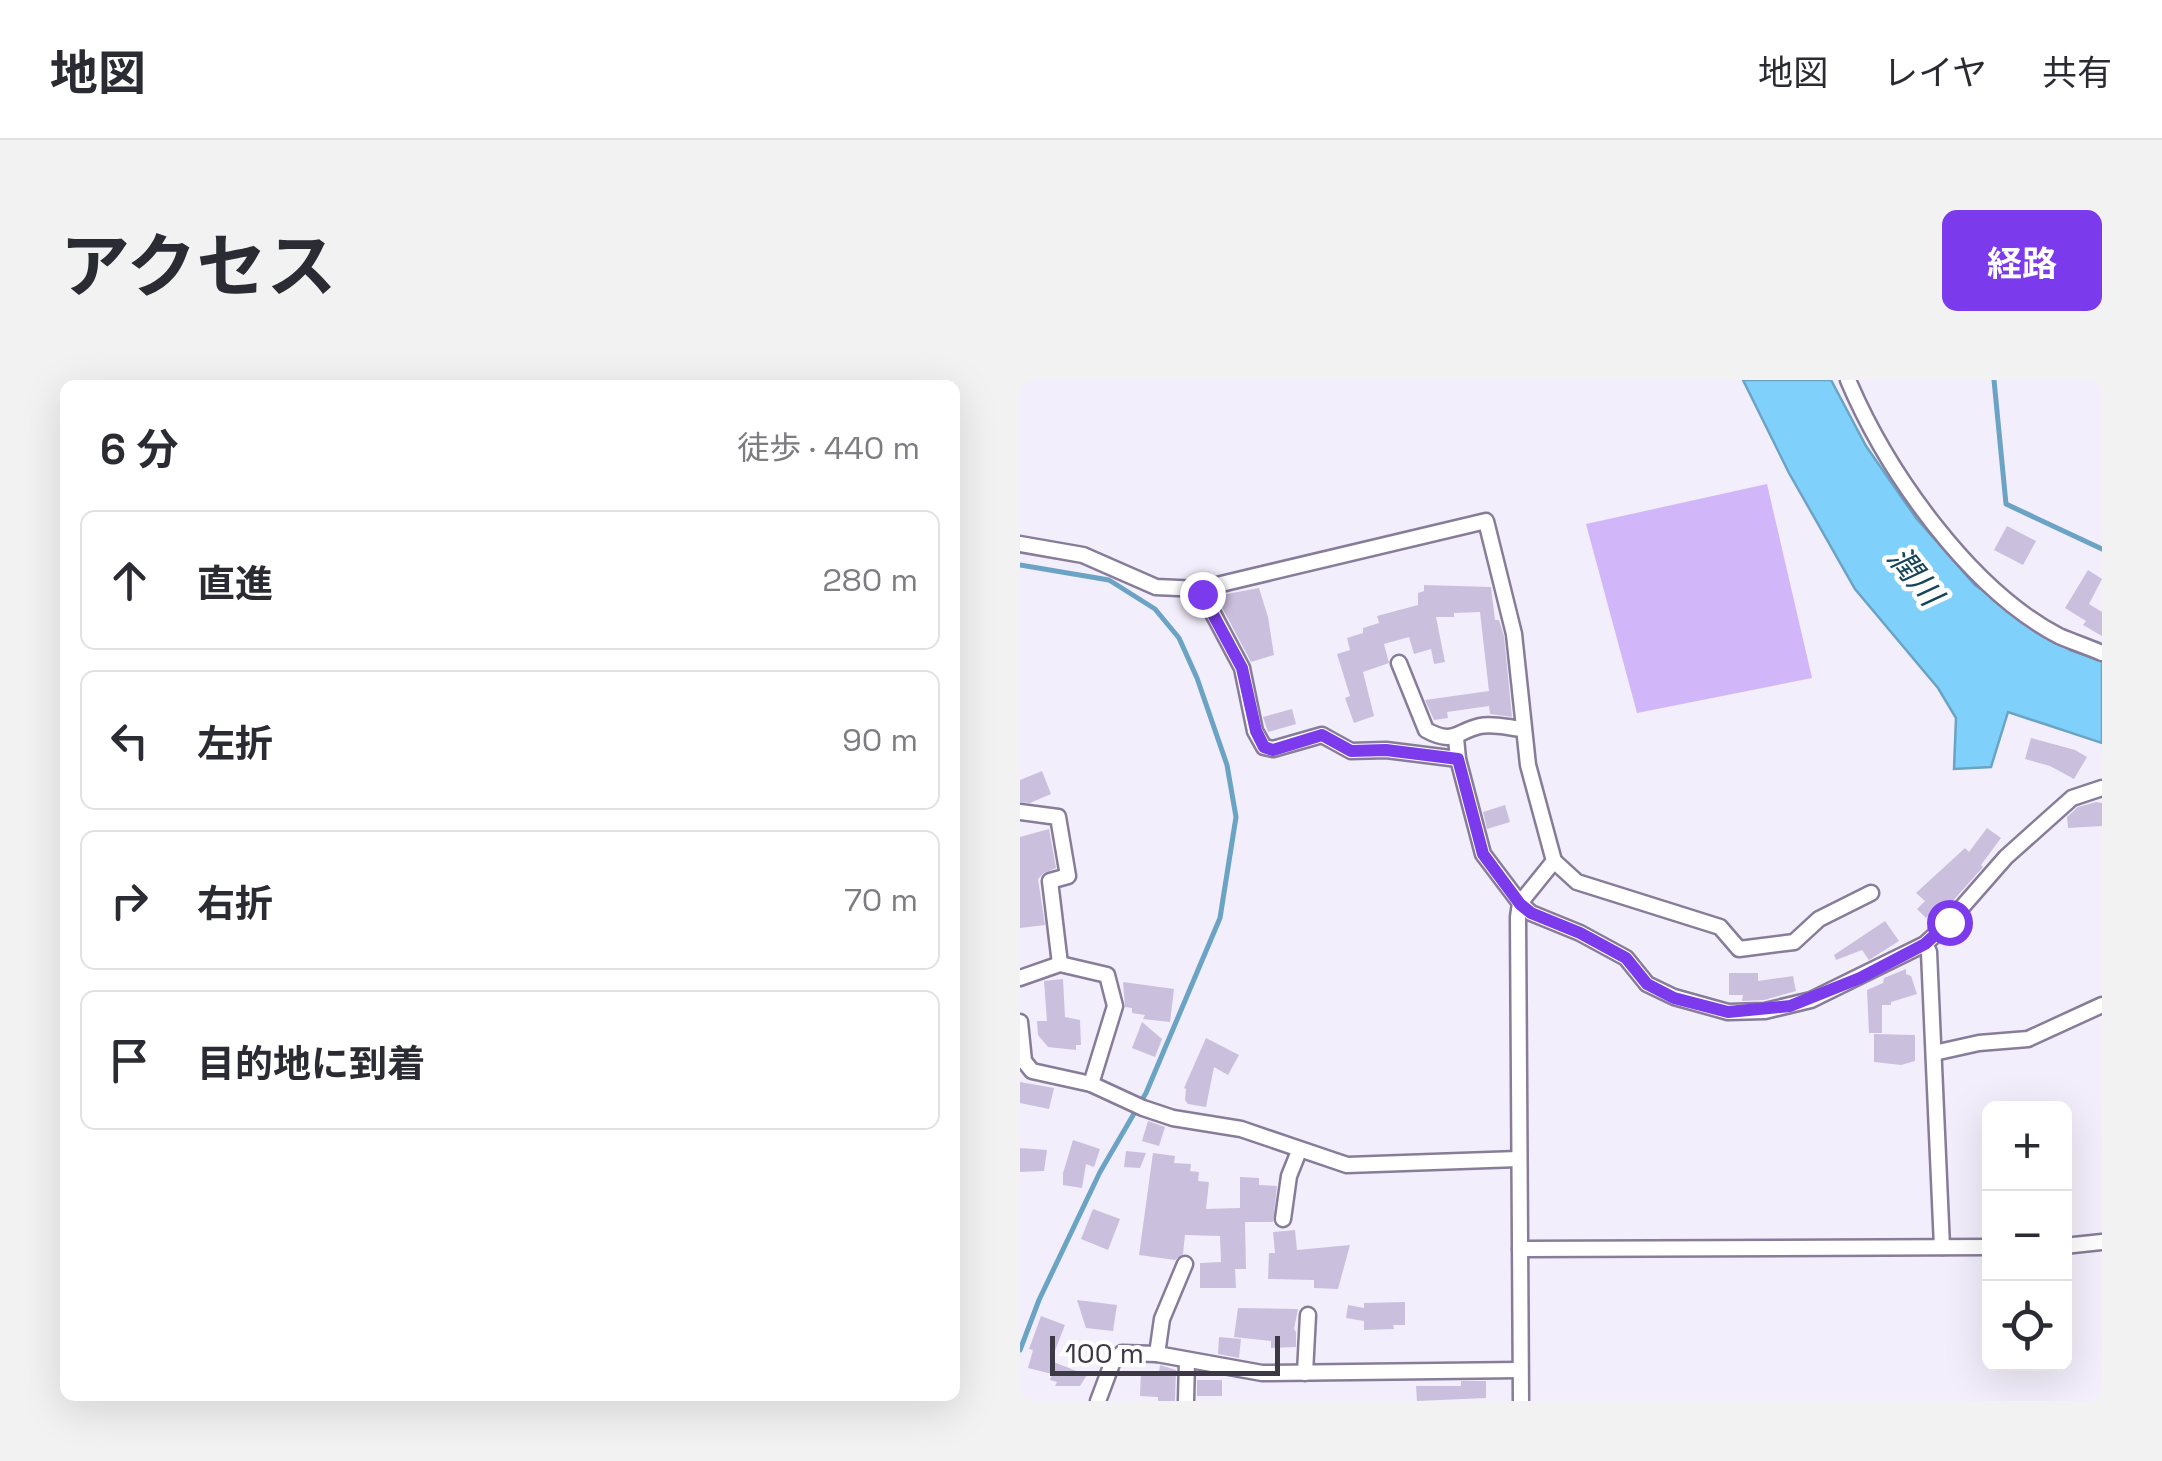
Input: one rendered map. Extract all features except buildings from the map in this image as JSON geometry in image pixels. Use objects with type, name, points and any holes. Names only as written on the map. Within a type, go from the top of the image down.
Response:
[{"type":"street","points":[[1848,380],[1862,414],[1942,537],[1987,584],[2058,635],[2102,653]]},
{"type":"street","points":[[1020,544],[1083,555],[1156,587],[1200,588],[1486,521],[1514,634],[1522,729],[1534,790],[1554,861],[1577,882],[1720,927],[1740,949],[1794,942],[1818,919],[1870,894]]},
{"type":"street","points":[[1200,588],[1242,668],[1256,731],[1264,747],[1273,750],[1322,735],[1351,751],[1386,750],[1458,759]]},
{"type":"street","points":[[1399,663],[1426,730],[1456,738],[1486,725],[1522,729]]},
{"type":"street","points":[[1456,738],[1483,854],[1520,904],[1531,913],[1626,958],[1647,984],[1674,998],[1728,1012],[1765,1011],[1811,1000],[1925,944],[2006,857],[2072,798],[2102,788]]},
{"type":"street","points":[[1020,812],[1058,817],[1068,876],[1050,881],[1060,964]]},
{"type":"street","points":[[1521,1401],[1520,904],[1554,861]]},
{"type":"street","points":[[1925,944],[1930,952],[1942,1247]]},
{"type":"street","points":[[1020,978],[1060,964],[1108,975],[1114,1006],[1090,1084]]},
{"type":"street","points":[[1934,1052],[2028,1039],[2102,1006]]},
{"type":"street","points":[[1020,1022],[1027,1067],[1032,1071],[1090,1084],[1173,1118],[1241,1130],[1347,1165],[1518,1160]]},
{"type":"street","points":[[1283,1218],[1289,1176],[1300,1151]]},
{"type":"street","points":[[2072,1245],[2102,1242]]},
{"type":"street","points":[[1520,1249],[1982,1247]]},
{"type":"street","points":[[1157,1354],[1162,1319],[1184,1264]]},
{"type":"street","points":[[1305,1374],[1308,1315]]},
{"type":"street","points":[[1098,1401],[1116,1356],[1122,1353],[1305,1374],[1520,1370]]},
{"type":"street","points":[[1186,1360],[1186,1401]]},
{"type":"shaded area","points":[[1767,484],[1812,678],[1637,713],[1586,524]]},
{"type":"water","name":"潤川","points":[[1743,380],[1831,380],[1866,446],[1916,518],[1975,585],[2070,650],[2102,661],[2102,743],[2008,712],[1991,767],[1954,769],[1956,718],[1938,688],[1855,589],[1789,473]]},
{"type":"waterway","points":[[1994,380],[2006,504],[2102,549]]},
{"type":"waterway","points":[[1020,565],[1109,580],[1155,609],[1179,638],[1197,678],[1227,765],[1236,817],[1220,918],[1146,1093],[1100,1172],[1039,1300],[1020,1350]]},
{"type":"route","points":[[1202,594],[1242,668],[1256,731],[1264,747],[1273,750],[1322,735],[1351,751],[1386,750],[1458,759],[1483,854],[1520,904],[1531,913],[1626,958],[1647,984],[1674,998],[1728,1012],[1790,1006],[1860,978],[1925,944],[1949,922]]}]
